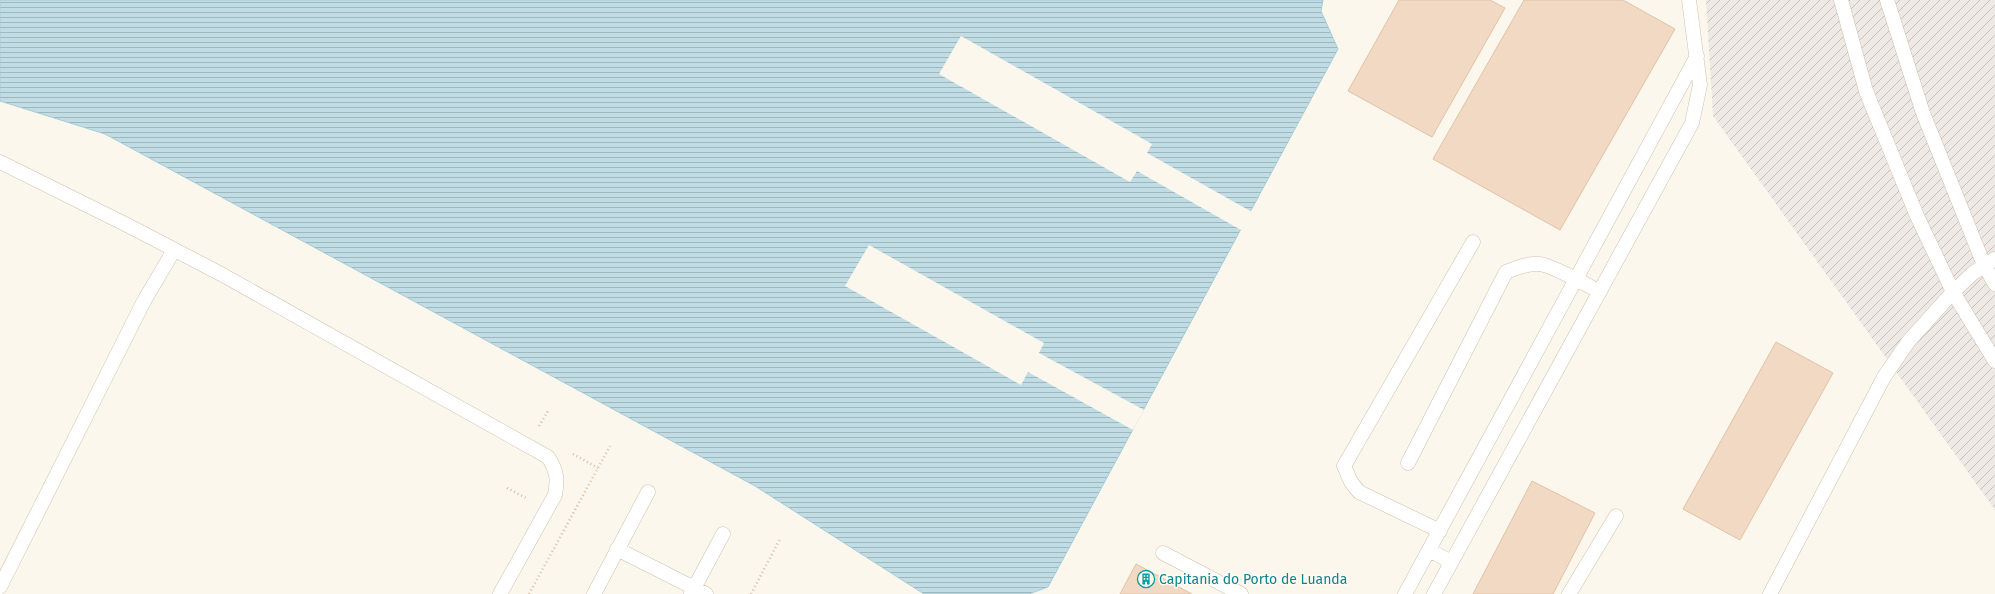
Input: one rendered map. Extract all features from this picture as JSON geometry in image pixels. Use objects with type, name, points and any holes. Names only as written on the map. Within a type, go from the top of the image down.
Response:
[{"type":"lane","points":[[1434,594],[1692,123],[1700,85],[1689,0]]},
{"type":"lane","points":[[1841,0],[1866,91],[1917,216],[1953,292],[1995,361]]},
{"type":"lane","points":[[1887,0],[1923,113],[1989,262],[1995,284]]},
{"type":"lane","points":[[1405,594],[1697,56]]},
{"type":"lane","points":[[0,162],[221,274],[548,457],[556,468],[557,484],[555,495],[500,594]]},
{"type":"lane","points":[[1440,531],[1359,492],[1351,482],[1344,466],[1472,242]]},
{"type":"lane","points":[[0,587],[141,308],[174,250]]},
{"type":"lane","points":[[1770,594],[1884,377],[1908,342],[1953,292],[1989,262]]},
{"type":"lane","points":[[1408,462],[1506,272],[1520,267],[1540,264],[1576,279],[1600,292]]},
{"type":"lane","points":[[594,594],[648,492]]},
{"type":"lane","points":[[1569,594],[1616,516]]},
{"type":"lane","points":[[617,549],[697,592],[723,534]]},
{"type":"lane","points":[[1429,550],[1451,562]]},
{"type":"lane","points":[[1163,553],[1241,594]]},
{"type":"path","points":[[538,428],[548,411]]},
{"type":"path","points":[[529,594],[610,446]]},
{"type":"path","points":[[507,488],[533,502]]},
{"type":"path","points":[[751,594],[780,539]]},
{"type":"shaded area","points":[[1706,0],[1995,0],[1995,149],[1990,158],[1995,151],[1995,510],[1713,116]]},
{"type":"water","points":[[0,0],[1323,0],[1321,11],[1338,49],[1048,587],[1029,594],[924,594],[755,486],[105,134],[0,101]]},
{"type":"pier","points":[[961,36],[1152,144],[1147,153],[1252,212],[1241,230],[1137,171],[1130,182],[939,74]]},
{"type":"pier","points":[[869,245],[1044,343],[1039,353],[1144,410],[1133,430],[1028,372],[1021,385],[845,286]]},
{"type":"building","points":[[1399,0],[1490,0],[1505,8],[1432,137],[1348,91]]},
{"type":"building","points":[[1524,0],[1623,0],[1675,29],[1560,230],[1433,159]]},
{"type":"building","points":[[1776,342],[1833,373],[1740,540],[1683,509]]},
{"type":"building","points":[[1532,481],[1595,513],[1553,594],[1473,594]]},
{"type":"building","name":"Capitania do Porto de Luanda","points":[[1136,564],[1192,594],[1120,594]]},
{"type":"place","name":"Capitania do Porto de Luanda","points":[[1146,579]]}]
